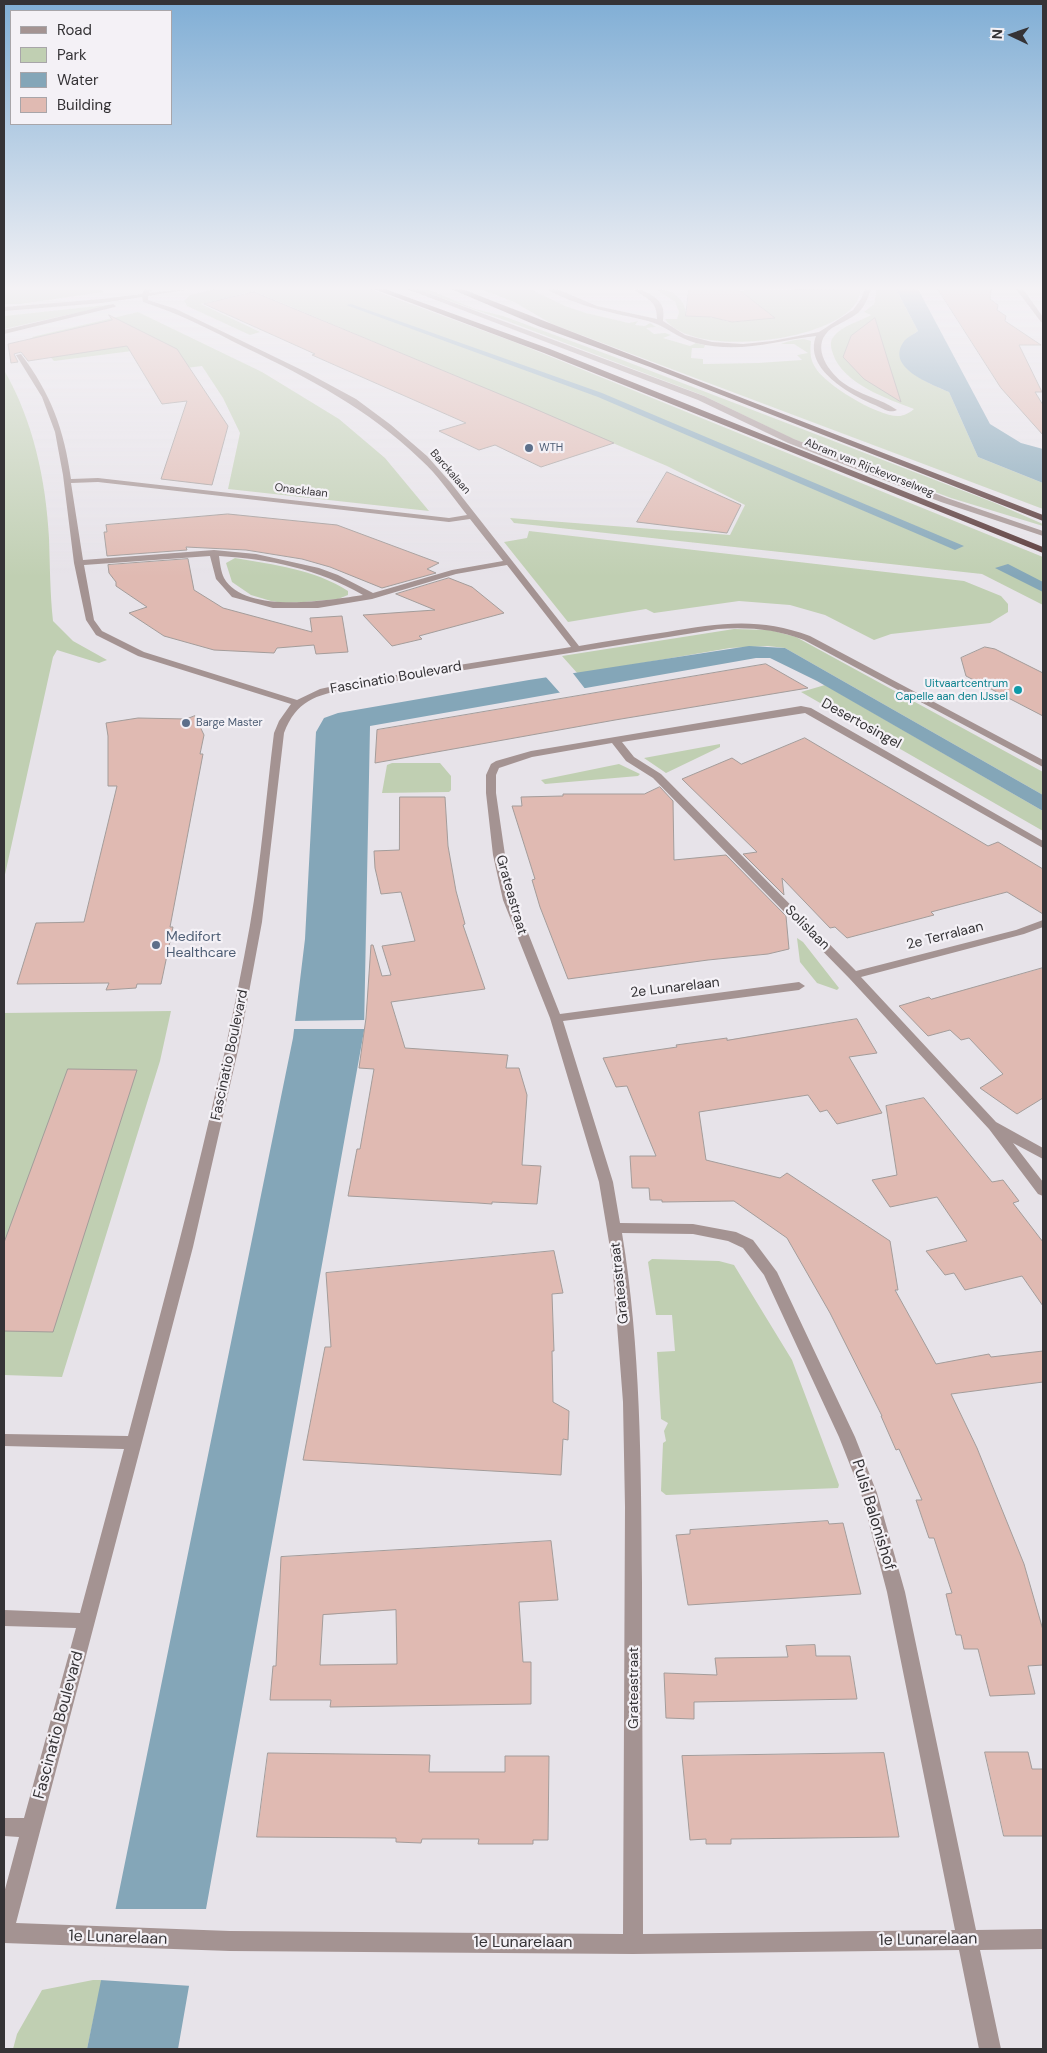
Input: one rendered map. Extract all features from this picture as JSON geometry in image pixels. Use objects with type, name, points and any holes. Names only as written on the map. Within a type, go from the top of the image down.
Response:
[{"type":"highway","name":"Abram van Rijckevorselweg","points":[[631,385],[1043,550]]},
{"type":"highway","name":"Abram van Rijckevorselweg","points":[[703,385],[1043,518]]},
{"type":"street","points":[[39,385],[48,403],[60,441],[78,563],[90,620],[99,633],[141,654],[298,703]]},
{"type":"street","name":"Barckalaan","points":[[325,385],[354,401],[418,453],[473,516]]},
{"type":"street","name":"Abram van Rijckevorselweg","points":[[667,385],[701,398],[791,441],[944,500],[1043,534]]},
{"type":"street","points":[[840,385],[858,396],[893,410]]},
{"type":"street","name":"Onacklaan","points":[[67,481],[98,480],[449,520],[473,516]]},
{"type":"street","points":[[473,516],[577,649]]},
{"type":"street","points":[[214,553],[220,579],[235,595],[273,605],[318,605],[372,596],[455,572],[509,562]]},
{"type":"street","points":[[78,563],[214,553],[272,558],[347,580],[372,596]]},
{"type":"street","name":"Fascinatio Boulevard","points":[[4,1931],[186,1247],[240,1018],[256,922],[278,734],[289,710],[298,703],[327,690],[718,626],[764,625],[784,629],[816,643],[1043,764]]},
{"type":"street","name":"Desertosingel","points":[[615,740],[793,710],[808,710],[1043,845]]},
{"type":"street","name":"Solislaan","points":[[615,740],[630,758],[657,776],[852,975],[992,1125],[1043,1191]]},
{"type":"street","name":"Grateastraat","points":[[615,740],[553,750],[506,761],[495,766],[491,775],[492,807],[502,876],[527,948],[556,1018],[597,1149],[606,1182],[614,1228],[626,1333],[631,1410],[634,1624],[633,1944]]},
{"type":"street","name":"2e Terralaan","points":[[852,975],[1020,932],[1043,923]]},
{"type":"street","name":"2e Lunarelaan","points":[[556,1018],[799,986]]},
{"type":"street","name":"Solislaan","points":[[992,1125],[1043,1154]]},
{"type":"street","name":"Pulsi Balonishof","points":[[614,1228],[692,1228],[732,1236],[748,1244],[770,1272],[847,1437],[869,1493],[884,1541],[896,1592],[990,2049]]},
{"type":"street","points":[[4,1440],[134,1443]]},
{"type":"street","points":[[4,1618],[86,1621]]},
{"type":"street","points":[[4,1827],[32,1828]]},
{"type":"street","name":"1e Lunarelaan","points":[[4,1931],[55,1935],[230,1942],[633,1944],[1043,1939]]},
{"type":"green space","points":[[4,385],[12,385],[30,430],[45,494],[53,621],[73,641],[107,660],[99,663],[57,650],[53,657],[4,879]]},
{"type":"green space","points":[[214,385],[283,385],[339,419],[385,458],[429,511],[228,489],[240,433]]},
{"type":"green space","points":[[475,385],[620,385],[1043,557],[1043,605],[982,574],[514,523],[510,518],[730,535],[745,505],[667,466]]},
{"type":"green space","points":[[675,385],[687,385],[995,503],[1043,524],[1043,526],[951,498],[791,438],[702,395]]},
{"type":"green space","points":[[713,385],[832,385],[867,406],[880,412],[900,416],[914,409],[860,385],[934,385],[949,392],[978,457],[1043,483],[1043,509]]},
{"type":"green space","points":[[529,531],[964,581],[1001,596],[1008,604],[1008,612],[990,623],[891,634],[874,640],[825,615],[790,605],[739,601],[654,613],[646,609],[568,622],[504,542],[527,538]]},
{"type":"green space","points":[[235,558],[308,573],[348,591],[348,595],[338,599],[284,603],[251,595],[232,582],[226,563]]},
{"type":"green space","points":[[734,629],[770,630],[796,637],[1043,772],[1043,795],[785,648],[768,646],[730,648],[578,674],[562,656]]},
{"type":"green space","points":[[825,685],[1043,811],[1043,831],[801,692]]},
{"type":"green space","points":[[720,744],[720,747],[666,773],[644,758]]},
{"type":"green space","points":[[392,763],[440,763],[451,776],[451,790],[449,792],[382,793],[387,765]]},
{"type":"green space","points":[[619,764],[640,774],[638,776],[545,784],[541,780]]},
{"type":"green space","points":[[797,938],[803,942],[839,988],[837,990],[817,983],[800,962]]},
{"type":"green space","points":[[171,1011],[160,1061],[62,1377],[4,1375],[4,1013]]},
{"type":"green space","points":[[652,1259],[719,1261],[734,1265],[792,1360],[839,1485],[838,1488],[666,1495],[661,1491],[663,1443],[666,1441],[664,1431],[668,1423],[661,1419],[657,1352],[675,1351],[672,1315],[656,1315],[648,1262]]},
{"type":"green space","points":[[102,1980],[87,2049],[13,2049],[17,2034],[42,1990]]},
{"type":"water","points":[[565,385],[579,385],[602,393],[964,546],[955,550],[598,397]]},
{"type":"water","points":[[933,385],[969,385],[990,424],[1021,443],[1043,449],[1043,483],[978,457],[949,392]]},
{"type":"water","points":[[1008,564],[1043,582],[1043,592],[995,568]]},
{"type":"water","points":[[749,646],[785,648],[1043,795],[1043,811],[817,681],[770,658],[756,658],[370,726],[364,1031],[206,1909],[189,1986],[178,2049],[87,2049],[293,1038],[305,939],[316,732],[324,718],[338,713],[529,680]]},
{"type":"pier","points":[[572,672],[586,690],[561,694],[545,676]]},
{"type":"pier","points":[[366,1020],[366,1029],[291,1029],[292,1021]]},
{"type":"pier","points":[[114,1909],[209,1909],[192,1986],[100,1980]]},
{"type":"building","points":[[150,385],[201,385],[228,426],[212,485],[161,479],[187,401],[162,404]]},
{"type":"building","points":[[380,385],[477,385],[614,443],[541,467],[495,445],[479,450],[439,431],[466,423]]},
{"type":"building","points":[[873,385],[896,385],[901,402]]},
{"type":"building","points":[[999,385],[1038,385],[1042,392],[1035,392],[1043,405],[1043,435]]},
{"type":"building","points":[[667,472],[741,505],[727,533],[637,522]]},
{"type":"building","points":[[228,514],[337,525],[439,563],[427,569],[436,573],[382,588],[330,567],[302,559],[246,550],[186,547],[187,550],[107,556],[104,532],[107,532],[106,525]]},
{"type":"building","points":[[188,559],[194,590],[223,608],[312,632],[310,618],[342,616],[348,652],[316,654],[314,645],[277,648],[274,653],[214,650],[164,636],[129,613],[147,607],[116,586],[116,582],[109,573],[108,565]]},
{"type":"building","points":[[449,578],[472,587],[504,613],[419,636],[422,639],[392,646],[363,615],[435,610],[396,594]]},
{"type":"building","name":"Uitvaartcentrum Capelle aan den IJssel","points":[[985,647],[995,649],[1043,673],[1043,716],[966,676],[961,658]]},
{"type":"building","points":[[766,664],[808,688],[375,763],[377,730]]},
{"type":"building","points":[[195,716],[204,735],[200,754],[203,754],[170,927],[173,927],[161,984],[137,984],[136,988],[106,990],[109,983],[17,984],[36,923],[84,922],[117,786],[108,786],[108,736],[106,723],[138,718],[186,719]]},
{"type":"building","points":[[805,738],[988,846],[998,842],[1043,869],[1043,914],[1007,892],[931,912],[934,915],[847,938],[835,927],[830,928],[782,878],[784,895],[743,854],[757,852],[682,779],[732,758],[741,764]]},
{"type":"building","points":[[660,787],[673,801],[674,860],[726,855],[786,916],[789,949],[768,954],[568,979],[540,907],[532,880],[535,879],[512,806],[522,806],[521,797],[563,796],[563,794],[644,794]]},
{"type":"building","points":[[400,797],[445,797],[448,846],[456,891],[465,924],[463,925],[485,989],[391,1002],[405,1048],[508,1055],[506,1068],[519,1068],[527,1095],[522,1165],[541,1166],[537,1204],[492,1202],[492,1204],[348,1196],[357,1149],[360,1149],[374,1069],[359,1068],[366,1018],[371,945],[373,945],[382,976],[391,975],[382,946],[415,941],[401,892],[381,894],[375,868],[374,851],[399,850]]},
{"type":"building","points":[[1043,968],[1043,1098],[1017,1114],[980,1088],[1003,1074],[969,1038],[961,1040],[950,1030],[928,1036],[899,1006],[929,997],[931,999]]},
{"type":"building","points":[[857,1019],[877,1053],[849,1057],[882,1113],[837,1124],[827,1110],[820,1112],[808,1095],[699,1112],[706,1160],[780,1178],[787,1173],[890,1241],[898,1290],[895,1290],[936,1364],[989,1354],[991,1357],[1043,1351],[1043,1382],[951,1394],[977,1448],[1024,1564],[1043,1630],[1043,1665],[1028,1666],[1035,1694],[990,1696],[978,1649],[964,1649],[961,1635],[956,1635],[946,1594],[952,1593],[934,1538],[929,1538],[916,1500],[922,1500],[899,1449],[896,1450],[882,1416],[830,1313],[787,1238],[734,1201],[662,1202],[662,1200],[650,1200],[649,1188],[632,1188],[630,1156],[656,1156],[627,1086],[616,1087],[603,1058],[677,1047],[676,1045],[727,1038],[727,1040]]},
{"type":"building","points":[[68,1069],[137,1070],[53,1332],[4,1331],[4,1243]]},
{"type":"building","points":[[924,1098],[992,1182],[1003,1180],[1019,1201],[1013,1203],[1043,1242],[1043,1306],[1022,1276],[965,1290],[954,1273],[945,1275],[926,1251],[967,1241],[937,1197],[890,1207],[872,1180],[897,1175],[886,1106]]},
{"type":"building","points":[[554,1251],[563,1293],[552,1294],[553,1402],[569,1411],[568,1440],[563,1439],[561,1475],[303,1460],[325,1347],[331,1347],[326,1273]]},
{"type":"building","points":[[828,1521],[829,1524],[843,1523],[861,1594],[688,1605],[676,1535],[690,1534],[690,1530]]},
{"type":"building","points":[[551,1541],[558,1600],[519,1602],[523,1662],[531,1662],[531,1704],[330,1707],[331,1700],[270,1700],[273,1666],[276,1666],[281,1557]],"holes":[[[396,1610],[397,1664],[320,1665],[323,1615]]]},
{"type":"building","points":[[815,1645],[816,1656],[850,1656],[857,1699],[694,1702],[694,1719],[666,1718],[664,1673],[717,1675],[715,1658],[788,1657],[786,1646]]},
{"type":"building","points":[[985,1752],[1028,1752],[1032,1769],[1043,1769],[1043,1836],[1004,1836]]},
{"type":"building","points":[[268,1753],[430,1755],[429,1772],[505,1772],[505,1756],[549,1756],[548,1840],[533,1840],[533,1844],[478,1844],[479,1839],[422,1839],[421,1843],[396,1842],[396,1838],[257,1837]]},
{"type":"building","points":[[884,1753],[899,1837],[731,1839],[731,1844],[706,1844],[706,1839],[690,1840],[682,1756]]},
{"type":"place","name":"WTH","points":[[529,448]]},
{"type":"place","name":"Uitvaartcentrum Capelle aan den IJssel","points":[[1018,690]]},
{"type":"place","name":"Barge Master","points":[[186,723]]},
{"type":"place","name":"Medifort Healthcare","points":[[156,945]]}]
